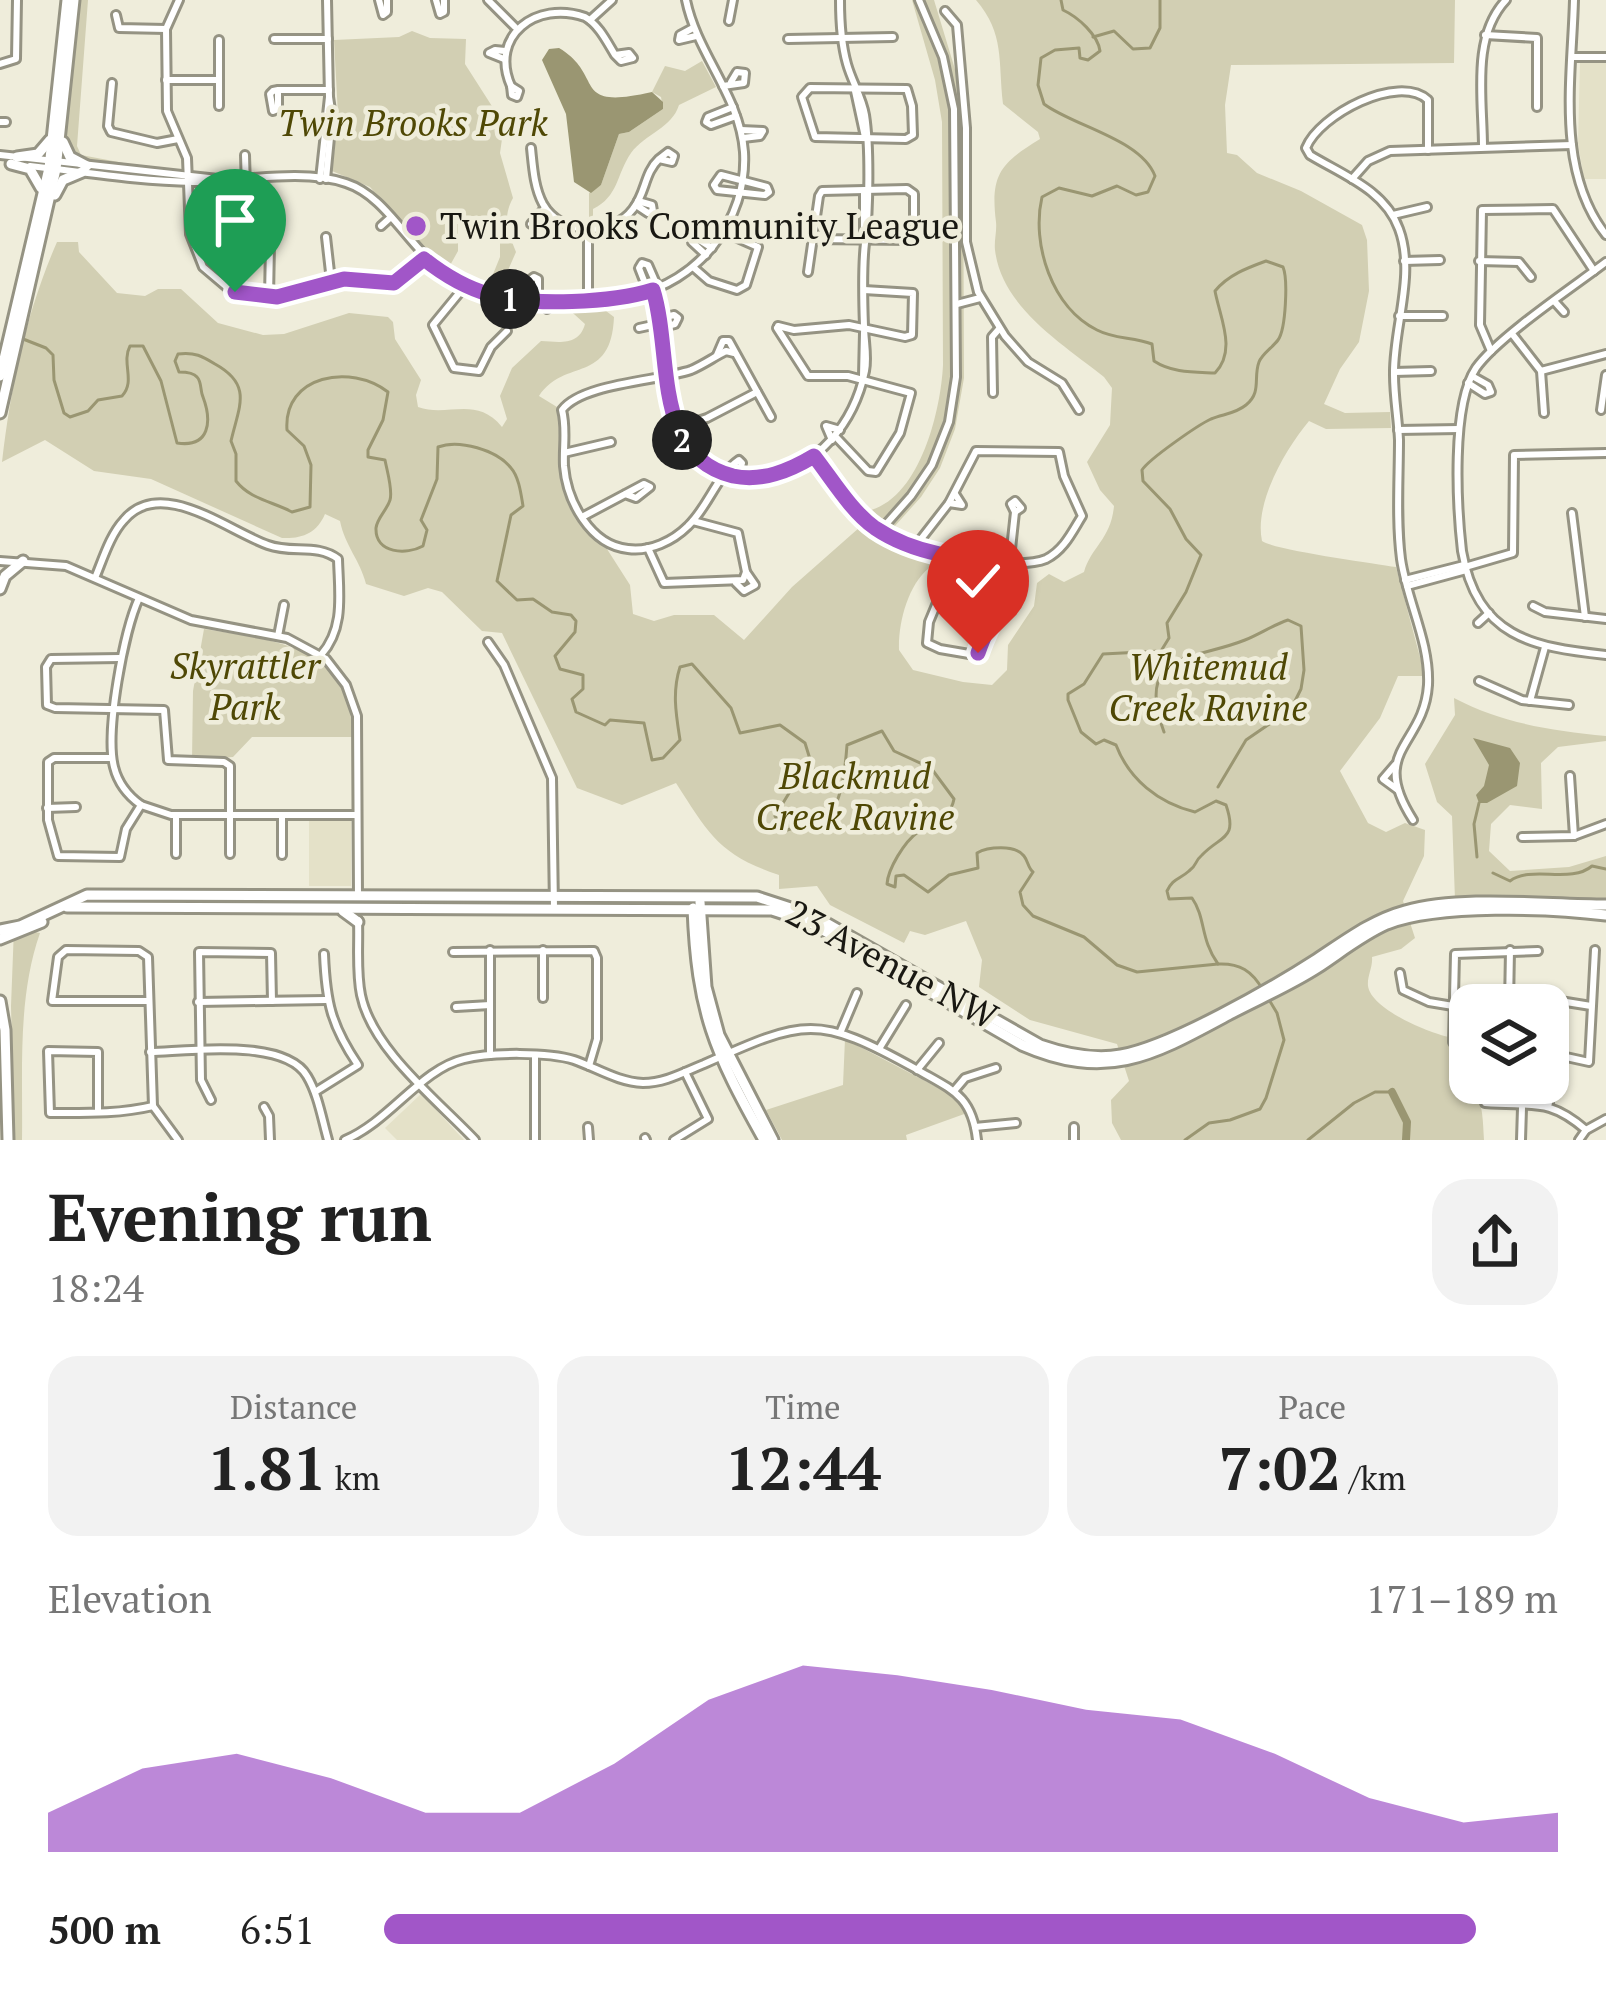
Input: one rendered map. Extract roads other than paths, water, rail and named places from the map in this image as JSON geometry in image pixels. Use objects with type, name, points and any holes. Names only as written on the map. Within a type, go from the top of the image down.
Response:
[{"type":"main road","points":[[42,234],[70,0]]},
{"type":"main road","points":[[7,159],[41,152],[58,130]]},
{"type":"main road","points":[[21,303],[59,184],[84,169],[68,154],[58,130]]},
{"type":"main road","points":[[7,159],[36,175],[42,201]]},
{"type":"main road","points":[[0,413],[4,371],[53,165]]},
{"type":"main road","points":[[0,589],[5,576],[23,562]]},
{"type":"main road","name":"23 Avenue NW","points":[[0,939],[69,906],[326,908],[442,894],[554,894],[756,908],[809,922],[1022,1045],[1066,1061],[1102,1064],[1139,1059],[1407,918],[1450,912],[1606,915]]},
{"type":"main road","name":"23 Avenue NW","points":[[0,929],[20,926],[87,895],[554,908],[775,900],[812,915],[1025,1037],[1067,1053],[1102,1057],[1137,1052],[1244,1003]]},
{"type":"main road","points":[[280,907],[358,902]]},
{"type":"main road","points":[[698,904],[694,932],[699,990],[723,1055],[769,1140]]},
{"type":"main road","points":[[698,904],[706,988],[723,1055]]},
{"type":"main road","name":"23 Avenue NW","points":[[1279,985],[1359,930],[1405,911],[1450,904],[1606,904]]},
{"type":"main road","points":[[326,908],[348,913],[358,922]]},
{"type":"main road","points":[[630,908],[675,913],[688,920],[694,932]]},
{"type":"main road","points":[[0,1001],[8,1140]]},
{"type":"street","points":[[0,64],[13,62],[17,0]]},
{"type":"street","points":[[179,0],[166,28],[166,111],[186,155],[190,240],[203,267],[235,292],[269,298],[332,281],[394,283],[424,259]]},
{"type":"street","points":[[323,179],[329,94],[327,0]]},
{"type":"street","points":[[488,0],[515,27]]},
{"type":"street","points":[[590,20],[611,0]]},
{"type":"street","points":[[7,159],[188,178],[323,179],[360,189],[391,217],[424,259],[465,286],[498,297],[537,299],[588,299],[653,290],[693,268],[709,251],[724,232],[741,187],[742,134],[727,84],[694,32],[686,0]]},
{"type":"street","points":[[729,21],[733,0]]},
{"type":"street","points":[[653,290],[676,426],[697,458],[738,477],[771,475],[814,456],[836,436],[852,410],[862,377],[866,189],[864,110],[842,35],[840,0]]},
{"type":"street","points":[[880,531],[911,496],[942,442],[956,376],[955,121],[941,51],[919,0]]},
{"type":"street","points":[[1483,147],[1485,35],[1506,0]]},
{"type":"street","points":[[1574,0],[1572,145],[1584,198],[1606,235]]},
{"type":"street","points":[[512,86],[505,55],[515,27],[547,7],[570,10],[590,20],[615,55]]},
{"type":"street","points":[[945,11],[956,23],[966,121],[966,242],[979,295],[999,329],[1028,362],[1062,383],[1079,410]]},
{"type":"street","points":[[116,15],[119,28],[166,28]]},
{"type":"street","points":[[1485,35],[1529,35],[1538,40],[1537,107]]},
{"type":"street","points":[[788,39],[893,37]]},
{"type":"street","points":[[274,39],[328,39]]},
{"type":"street","points":[[219,40],[219,106]]},
{"type":"street","points":[[941,51],[956,48]]},
{"type":"street","points":[[1573,57],[1606,57]]},
{"type":"street","points":[[166,80],[219,80]]},
{"type":"street","points":[[112,83],[110,131],[157,143],[178,139]]},
{"type":"street","points":[[810,88],[855,88],[908,90],[914,116],[912,136],[815,137],[803,93],[810,88]]},
{"type":"street","points":[[278,90],[329,94]]},
{"type":"street","points":[[1413,820],[1398,790],[1395,765],[1421,714],[1427,689],[1425,654],[1406,583],[1399,533],[1394,372],[1404,261],[1401,233],[1379,198],[1308,154],[1306,146],[1332,117],[1361,101],[1385,95],[1423,95],[1428,102],[1428,150]]},
{"type":"street","points":[[1538,145],[1538,155]]},
{"type":"street","points":[[1352,179],[1381,154],[1572,145]]},
{"type":"street","points":[[531,148],[536,184],[548,211],[588,230],[618,222],[637,203],[646,176],[659,159]]},
{"type":"street","points":[[245,155],[245,189]]},
{"type":"street","points":[[808,272],[812,239],[822,191],[914,192],[913,237],[812,239]]},
{"type":"street","points":[[1393,215],[1427,207]]},
{"type":"street","points":[[1491,351],[1482,334],[1480,313],[1482,210],[1550,209],[1594,271]]},
{"type":"street","points":[[381,226],[391,217]]},
{"type":"street","points":[[588,230],[588,299]]},
{"type":"street","points":[[693,268],[709,280],[740,289],[750,278],[758,247],[724,232]]},
{"type":"street","points":[[326,237],[332,281]]},
{"type":"street","points":[[251,241],[270,244],[269,298]]},
{"type":"street","points":[[1404,261],[1440,260]]},
{"type":"street","points":[[1479,260],[1519,262],[1531,277]]},
{"type":"street","points":[[1606,262],[1491,351],[1470,379],[1459,429],[1460,538],[1465,567],[1489,614],[1518,638],[1545,647],[1606,655]]},
{"type":"street","points":[[465,286],[433,327],[455,370],[479,371],[491,347],[507,331]]},
{"type":"street","points":[[785,342],[787,333],[794,330],[831,324],[912,335],[914,293],[864,290]]},
{"type":"street","points":[[957,301],[979,295]]},
{"type":"street","points":[[1555,302],[1564,312]]},
{"type":"street","points":[[1480,313],[1490,313]]},
{"type":"street","points":[[1399,316],[1443,316]]},
{"type":"street","points":[[639,328],[662,323]]},
{"type":"street","points":[[794,330],[777,328],[808,376],[862,377],[911,393],[900,433],[874,473],[836,436]]},
{"type":"street","points":[[993,393],[992,338],[999,329]]},
{"type":"street","points":[[1513,335],[1540,370],[1544,413]]},
{"type":"street","points":[[738,477],[739,460],[724,473],[693,521],[672,538],[648,548],[618,547],[592,532],[567,480],[563,406],[592,393],[692,369],[715,357],[726,340],[771,417]]},
{"type":"street","points":[[1540,370],[1606,353]]},
{"type":"street","points":[[1394,372],[1431,371]]},
{"type":"street","points":[[1601,410],[1606,375]]},
{"type":"street","points":[[676,426],[707,418],[757,392]]},
{"type":"street","points":[[1398,430],[1459,429]]},
{"type":"street","points":[[565,453],[611,442]]},
{"type":"street","points":[[814,456],[880,531],[911,548],[1010,563],[1036,562],[1054,554],[1082,516],[1059,452],[977,451],[952,498],[911,548]]},
{"type":"street","points":[[1406,583],[1513,553],[1514,454],[1606,453]]},
{"type":"street","points":[[582,517],[626,494]]},
{"type":"street","points":[[95,578],[129,514],[154,503],[175,504],[268,545],[317,549],[338,560],[338,627],[321,655]]},
{"type":"street","points":[[941,592],[929,622],[927,643],[975,656],[1006,591],[1015,512]]},
{"type":"street","points":[[1572,513],[1585,617]]},
{"type":"street","points":[[648,548],[664,583],[743,580],[746,572],[737,531],[693,521]]},
{"type":"street","points":[[0,561],[63,565],[204,624],[278,635],[321,655],[346,685],[356,710],[359,982],[367,1014],[387,1048],[475,1140]]},
{"type":"street","points":[[139,598],[120,658],[112,758],[119,781],[141,805],[176,815],[358,815]]},
{"type":"street","points":[[278,635],[284,605]]},
{"type":"street","points":[[1533,606],[1545,612],[1606,620]]},
{"type":"street","points":[[1478,623],[1489,614]]},
{"type":"street","points":[[488,643],[504,665],[552,778],[554,908]]},
{"type":"street","points":[[1530,701],[1545,647]]},
{"type":"street","points":[[120,658],[49,660],[49,706],[164,710],[168,760],[229,764],[230,854]]},
{"type":"street","points":[[1479,681],[1530,701],[1569,705]]},
{"type":"street","points":[[112,758],[49,760],[47,808],[58,856],[122,856],[126,829],[141,805]]},
{"type":"street","points":[[1570,776],[1574,836]]},
{"type":"street","points":[[47,808],[76,808]]},
{"type":"street","points":[[176,815],[176,854]]},
{"type":"street","points":[[282,815],[282,854]]},
{"type":"street","points":[[1522,836],[1574,836],[1606,824]]},
{"type":"street","points":[[490,950],[490,1056]]},
{"type":"street","points":[[543,950],[543,998]]},
{"type":"street","points":[[1509,984],[1510,950]]},
{"type":"street","points":[[1569,1058],[1589,1062],[1595,950]]},
{"type":"street","points":[[148,1001],[52,1001],[58,957],[62,952],[145,953],[148,1001],[153,1106],[178,1140]]},
{"type":"street","points":[[211,1100],[201,1080],[199,952],[271,953],[272,1001]]},
{"type":"street","points":[[453,952],[596,953],[598,1039],[589,1066]]},
{"type":"street","points":[[1454,984],[1455,954],[1538,952]]},
{"type":"street","points":[[314,1093],[358,1065],[337,1034],[326,1000],[325,954]]},
{"type":"street","points":[[1400,973],[1403,990],[1449,1005]]},
{"type":"street","points":[[841,1031],[857,993]]},
{"type":"street","points":[[198,1002],[326,1000]]},
{"type":"street","points":[[1569,1002],[1591,1006]]},
{"type":"street","points":[[457,1007],[490,1004]]},
{"type":"street","points":[[879,1049],[906,1005]]},
{"type":"street","points":[[344,1140],[385,1118],[453,1063],[490,1056],[565,1058],[643,1083],[685,1072],[784,1030],[806,1027],[841,1031],[954,1091],[970,1108],[977,1140]]},
{"type":"street","points":[[916,1070],[939,1043]]},
{"type":"street","points":[[98,1112],[98,1052],[48,1051],[50,1113],[127,1112],[153,1106]]},
{"type":"street","points":[[150,1052],[265,1051],[284,1056],[299,1066],[314,1093],[328,1140]]},
{"type":"street","points":[[535,1140],[536,1056]]},
{"type":"street","points":[[954,1091],[964,1078],[996,1068]]},
{"type":"street","points":[[674,1140],[708,1119],[685,1072]]},
{"type":"street","points":[[1497,1104],[1547,1105],[1562,1110],[1586,1130]]},
{"type":"street","points":[[1521,1140],[1522,1106]]},
{"type":"street","points":[[264,1107],[270,1140]]},
{"type":"street","points":[[1579,1140],[1606,1119]]},
{"type":"street","points":[[975,1127],[1016,1123]]},
{"type":"street","points":[[1074,1126],[1074,1140]]},
{"type":"street","points":[[588,1127],[589,1140]]},
{"type":"waterway","points":[[1061,0],[1063,10],[1086,27],[1100,51],[1088,60],[1080,58],[1079,48],[1055,50],[1041,58],[1038,85],[1044,104],[1136,152],[1155,176],[1148,192],[1136,195],[1117,186],[1092,196],[1059,188],[1042,197],[1043,254],[1068,307],[1103,333],[1152,344],[1154,361],[1161,365],[1215,373],[1226,344],[1215,291],[1232,276],[1266,261],[1283,267],[1285,273],[1281,334],[1259,362],[1251,400],[1196,428],[1142,470],[1143,481],[1170,509],[1201,555],[1167,623],[1169,638],[1161,651],[1103,654],[1084,684],[1068,694],[1081,732],[1096,744],[1104,740],[1116,745],[1137,779],[1157,796],[1195,812],[1216,801],[1226,805],[1230,825],[1226,836],[1167,891],[1169,899],[1192,898],[1218,964],[1245,969],[1263,990]]},
{"type":"waterway","points":[[1093,37],[1114,31],[1133,49],[1150,48],[1160,28],[1160,0]]},
{"type":"waterway","points":[[18,337],[53,355],[54,380],[64,413],[70,417],[88,411],[98,400],[122,396],[128,384],[130,346],[143,346],[161,381],[177,443],[196,441],[207,423],[200,381],[193,374],[179,372],[178,354],[198,355],[215,364],[239,388],[231,441],[236,481],[254,496],[292,512],[310,507],[311,465],[304,446],[287,430],[296,397],[322,380],[339,377],[373,383],[388,392],[383,420],[368,450],[368,457],[385,460],[390,486],[377,537],[386,547],[401,551],[423,546],[427,530],[421,520],[437,479],[438,447],[467,445],[505,462],[516,476],[523,506],[511,515],[497,581],[517,600],[533,599],[576,621],[575,632],[555,656],[560,669],[583,675],[583,689],[572,699],[576,712],[605,725],[610,720],[644,723],[652,760],[663,758],[680,740],[676,685],[680,667],[692,664],[731,708],[740,733],[780,725],[805,743],[814,772],[794,785],[775,816],[784,831],[803,825],[819,829],[837,802],[847,745],[882,731],[894,751],[931,768],[954,799],[945,816],[907,842],[887,884],[895,887],[896,876],[904,875],[928,892],[949,875],[978,868],[977,853],[1008,848],[1024,856],[1033,872],[1020,892],[1033,916],[1084,937],[1117,965],[1137,972],[1218,964]]},
{"type":"waterway","points":[[1164,732],[1157,686],[1174,664],[1288,620],[1301,626],[1304,670],[1291,709],[1246,740],[1218,787]]},
{"type":"waterway","points":[[1477,857],[1474,824],[1479,803]]},
{"type":"waterway","points":[[1493,873],[1510,881],[1529,874],[1573,874],[1592,866],[1606,869]]},
{"type":"waterway","points":[[1185,1140],[1209,1123],[1260,1109],[1284,1040],[1268,998]]},
{"type":"waterway","points":[[1308,1140],[1354,1103],[1375,1092],[1392,1092]]},
{"type":"waterway","points":[[1392,1092],[1407,1122],[1406,1140]]},
{"type":"place","name":"Twin Brooks Community League","points":[[416,226]]},
{"type":"park label","name":"Twin Brooks Park","points":[[413,123]]},
{"type":"park label","name":"Skyrattler Park","points":[[245,686]]},
{"type":"park label","name":"Whitemud Creek Ravine","points":[[1208,688]]},
{"type":"park label","name":"Blackmud Creek Ravine","points":[[855,796]]}]
